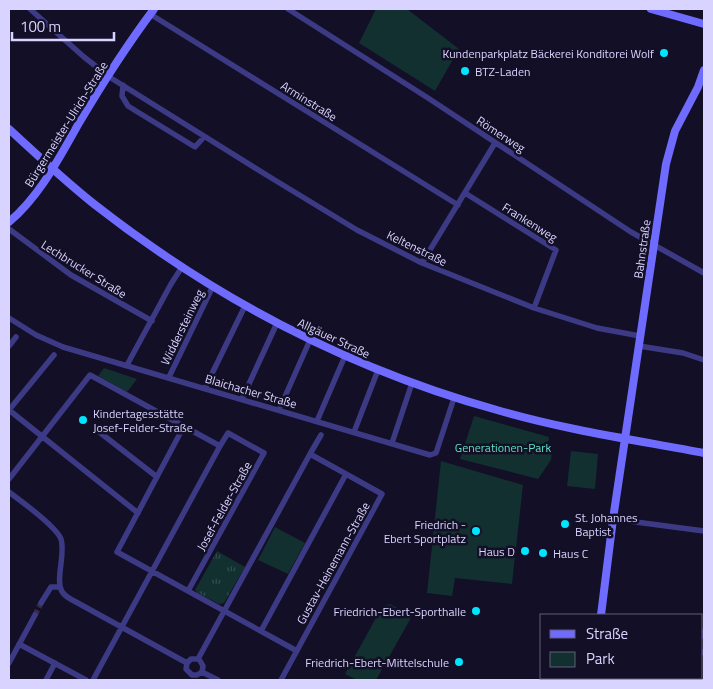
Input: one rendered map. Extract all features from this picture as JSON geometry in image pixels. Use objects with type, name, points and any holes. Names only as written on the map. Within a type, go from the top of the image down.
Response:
[{"type":"main road","points":[[651,9],[704,24]]},
{"type":"main road","name":"Bürgermeister-Ulrich-Straße","points":[[9,222],[27,205],[53,169],[108,76],[152,11]]},
{"type":"main road","name":"Bahnstraße","points":[[601,614],[653,244],[668,156],[675,131],[696,92],[704,70]]},
{"type":"main road","name":"Allgäuer Straße","points":[[9,129],[94,204],[182,267],[245,306],[344,356],[454,398],[532,420],[704,453]]},
{"type":"street","name":"Keltenstraße","points":[[30,9],[108,76],[357,230],[422,263],[534,308],[597,328],[640,336]]},
{"type":"street","name":"Römerweg","points":[[288,9],[653,244],[704,273]]},
{"type":"street","name":"Arminstraße","points":[[152,11],[458,205]]},
{"type":"street","points":[[123,85],[122,96],[128,106],[195,148],[204,137]]},
{"type":"street","points":[[422,263],[495,143]]},
{"type":"street","name":"Frankenweg","points":[[465,193],[556,250],[534,308]]},
{"type":"street","name":"Lechbrucker Straße","points":[[9,229],[71,275],[152,321]]},
{"type":"street","points":[[127,365],[176,274],[182,267]]},
{"type":"street","name":"Widdersteinweg","points":[[169,377],[213,286]]},
{"type":"street","points":[[205,388],[245,306]]},
{"type":"street","name":"Blaichacher Straße","points":[[9,318],[22,328],[48,341],[430,455],[436,453],[454,398]]},
{"type":"street","points":[[242,398],[277,323]]},
{"type":"street","points":[[9,346],[16,337]]},
{"type":"street","points":[[279,410],[310,340]]},
{"type":"street","points":[[639,346],[683,353],[704,360]]},
{"type":"street","points":[[54,355],[9,410],[138,513]]},
{"type":"street","points":[[317,421],[344,356]]},
{"type":"street","points":[[354,432],[378,370]]},
{"type":"street","points":[[9,479],[90,375],[220,446],[93,680]]},
{"type":"street","points":[[392,443],[412,383]]},
{"type":"street","points":[[184,426],[117,552],[297,651]]},
{"type":"street","points":[[98,431],[157,477]]},
{"type":"street","name":"Josef-Felder-Straße","points":[[188,591],[264,453],[228,433],[220,446]]},
{"type":"street","points":[[198,659],[321,435]]},
{"type":"street","name":"Gustav-Heinemann-Straße","points":[[281,680],[382,494],[310,454]]},
{"type":"street","points":[[261,631],[346,474]]},
{"type":"street","points":[[9,492],[54,530],[61,539],[60,587],[63,593],[187,663]]},
{"type":"street","points":[[613,519],[704,531]]},
{"type":"street","points":[[41,603],[51,587],[60,587]]},
{"type":"street","points":[[9,663],[35,615]]},
{"type":"street","points":[[19,644],[86,680]]},
{"type":"street","points":[[189,674],[186,669],[187,663],[191,659],[198,659]]},
{"type":"street","points":[[198,659],[202,664],[202,672]]},
{"type":"street","points":[[46,680],[55,663]]},
{"type":"street","points":[[189,674],[197,675],[202,672]]},
{"type":"street","points":[[202,672],[218,680]]},
{"type":"street","points":[[186,680],[189,674]]},
{"type":"green space","points":[[376,9],[407,9],[459,49],[435,91],[359,43]]},
{"type":"green space","points":[[104,368],[137,379],[127,392],[98,376]]},
{"type":"green space","name":"Generationen-Park","points":[[474,416],[549,437],[548,444],[552,451],[551,460],[538,479],[460,459]]},
{"type":"green space","points":[[571,451],[598,454],[595,489],[567,486]]},
{"type":"green space","name":"Friedrich - Ebert Sportplatz","points":[[441,461],[523,485],[512,584],[455,578],[452,596],[427,593]]},
{"type":"green space","points":[[275,527],[305,543],[288,574],[258,560]]},
{"type":"green space","points":[[217,551],[245,567],[224,603],[219,604],[195,590]]},
{"type":"green space","points":[[390,604],[412,616],[376,680],[357,680],[345,674],[382,607]]},
{"type":"tunnel","points":[[35,615],[41,603]]},
{"type":"place","name":"Kundenparkplatz Bäckerei Konditorei Wolf","points":[[664,53]]},
{"type":"place","name":"BTZ-Laden","points":[[465,71]]},
{"type":"place","name":"Kindertagesstätte Josef-Felder-Straße","points":[[83,420]]},
{"type":"place","name":"St. Johannes Baptist","points":[[565,524]]},
{"type":"place","name":"Friedrich - Ebert Sportplatz","points":[[476,531]]},
{"type":"place","name":"Haus D","points":[[525,551]]},
{"type":"place","name":"Haus C","points":[[543,553]]},
{"type":"place","name":"Friedrich-Ebert-Sporthalle","points":[[476,611]]},
{"type":"place","name":"Friedrich-Ebert-Mittelschule","points":[[459,662]]}]
